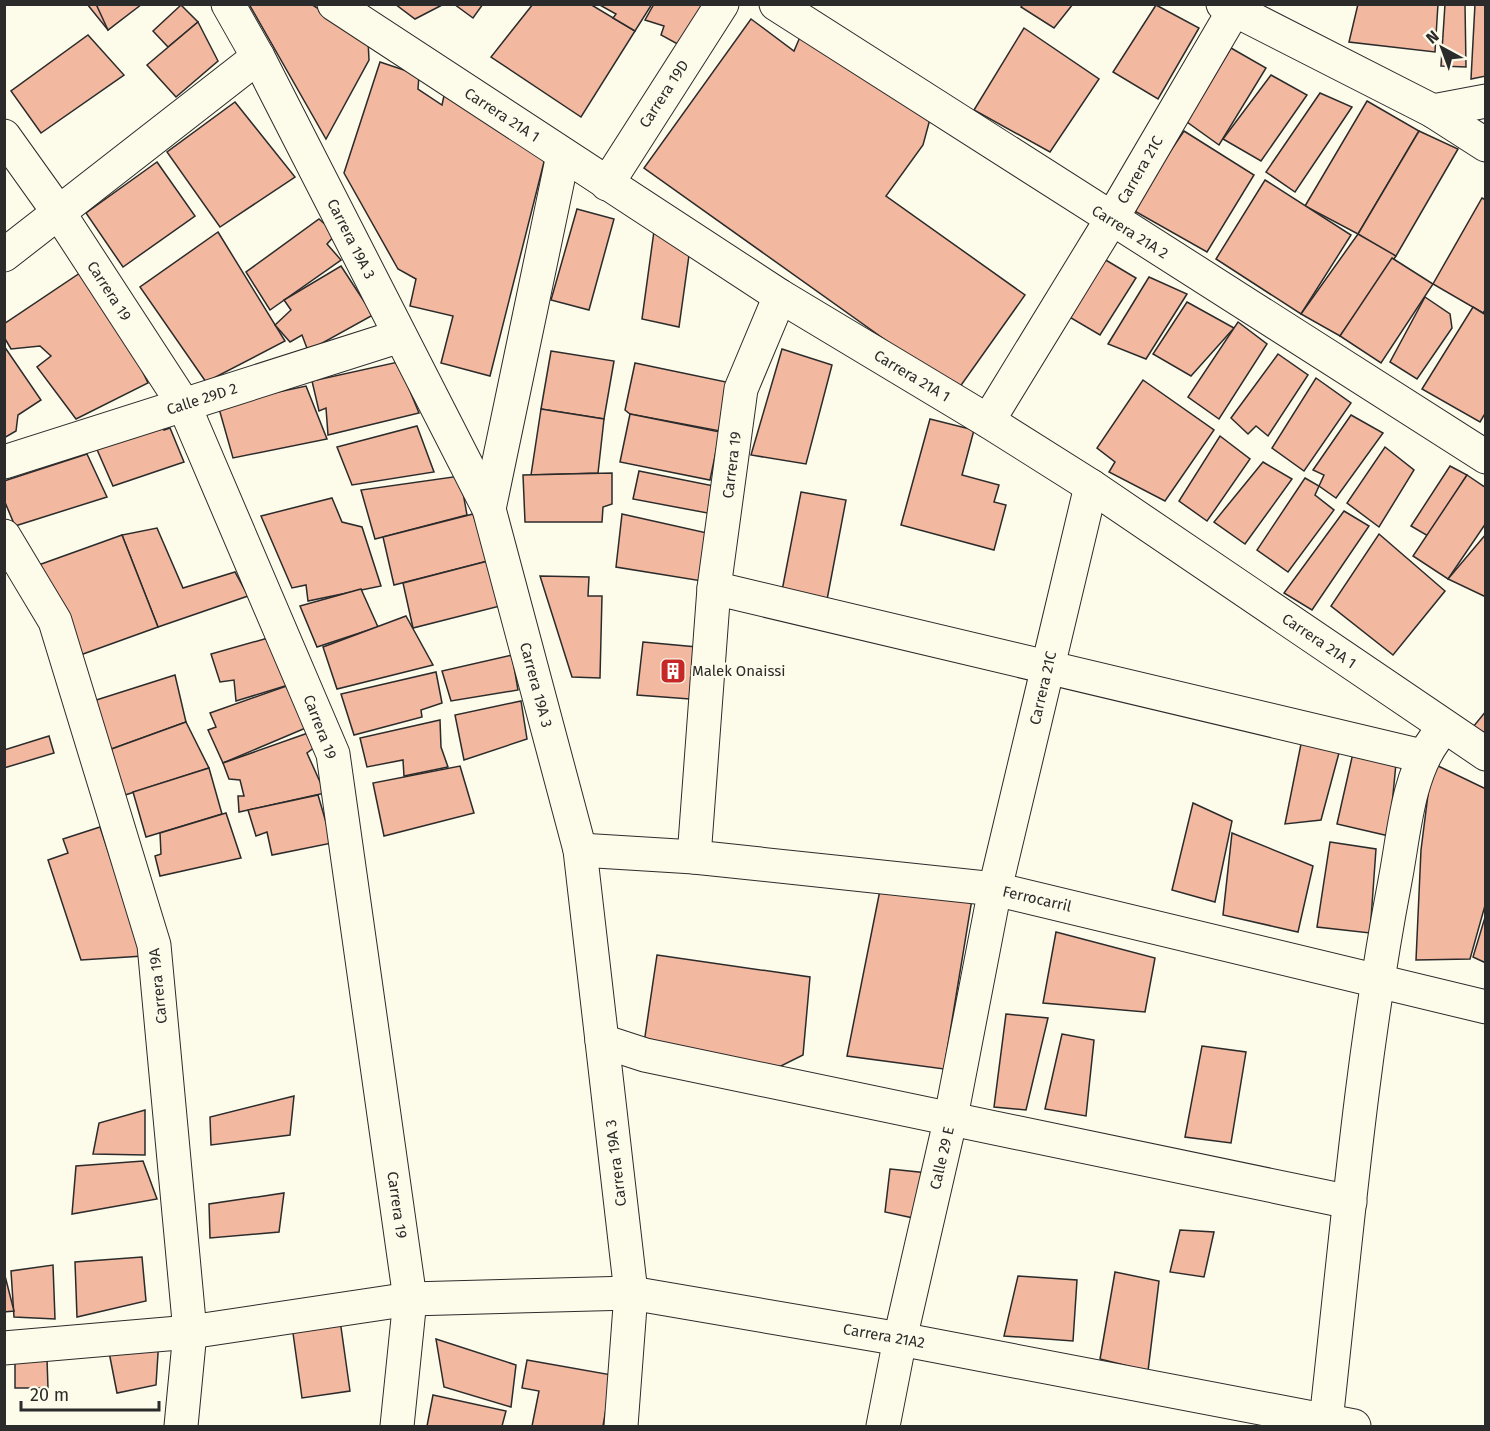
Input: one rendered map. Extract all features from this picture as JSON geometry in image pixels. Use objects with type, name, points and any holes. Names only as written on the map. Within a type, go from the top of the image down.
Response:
[{"type":"street","name":"Carrera 19A 3","points":[[228,4],[258,57],[489,509],[580,850],[631,1293],[621,1426]]},
{"type":"street","name":"Carrera 21A 1","points":[[334,4],[780,296],[1091,486],[1485,754]]},
{"type":"street","name":"Carrera 19D","points":[[607,184],[722,4]]},
{"type":"street","name":"Carrera 21A 2","points":[[776,4],[1485,457]]},
{"type":"street","name":"Carrera 21C","points":[[988,421],[1111,220],[1228,7],[1433,111],[1485,145]]},
{"type":"street","points":[[4,255],[258,57]]},
{"type":"street","points":[[1433,111],[1485,101]]},
{"type":"street","name":"Carrera 19","points":[[4,136],[59,213],[184,405],[333,754],[410,1299],[397,1426]]},
{"type":"street","points":[[489,509],[563,155]]},
{"type":"street","name":"Carrera 19","points":[[694,856],[714,588],[741,389],[780,296]]},
{"type":"street","name":"Calle 29D 2","points":[[4,462],[400,336]]},
{"type":"street","name":"Carrera 21C","points":[[995,889],[1091,486]]},
{"type":"street","name":"Carrera 19A","points":[[4,536],[55,621],[154,945],[190,1332],[181,1426]]},
{"type":"street","points":[[714,588],[1422,756]]},
{"type":"street","points":[[1340,1424],[1350,1202],[1376,979],[1408,812],[1422,756],[1445,727]]},
{"type":"street","name":"Ferrocarril","points":[[580,850],[694,856],[995,889],[1485,1007]]},
{"type":"street","name":"Calle 29 E","points":[[883,1426],[900,1339],[951,1117],[995,889]]},
{"type":"street","points":[[602,1041],[645,1055],[1350,1202]]},
{"type":"street","name":"Carrera 21A2","points":[[4,1348],[190,1332],[410,1299],[631,1293],[900,1339],[1340,1424]]},
{"type":"building","points":[[87,4],[139,4],[108,30]]},
{"type":"building","points":[[96,4],[142,4],[108,30]]},
{"type":"building","points":[[249,4],[311,4],[368,40],[369,60],[326,139]]},
{"type":"building","points":[[395,4],[444,4],[415,19]]},
{"type":"building","points":[[454,4],[483,4],[473,18]]},
{"type":"building","points":[[533,4],[590,4],[635,31],[581,117],[491,57]]},
{"type":"building","points":[[598,4],[652,4],[635,31],[613,18],[616,14]]},
{"type":"building","points":[[654,4],[708,4],[683,47],[661,35],[664,26],[645,20]]},
{"type":"building","points":[[1023,4],[1073,4],[1054,28],[1021,7]]},
{"type":"building","points":[[1358,4],[1438,4],[1435,52],[1349,42]]},
{"type":"building","points":[[1445,4],[1465,4],[1466,67],[1441,66]]},
{"type":"building","points":[[1475,4],[1486,4],[1486,76],[1471,79]]},
{"type":"building","points":[[181,5],[198,22],[168,47],[153,31]]},
{"type":"building","points":[[1156,5],[1199,28],[1158,99],[1113,72]]},
{"type":"building","points":[[751,19],[794,51],[800,37],[930,119],[923,145],[886,196],[1025,295],[957,391],[644,168]]},
{"type":"building","points":[[198,22],[218,61],[176,97],[147,65]]},
{"type":"building","points":[[1024,28],[1099,79],[1050,152],[974,110]]},
{"type":"building","points":[[88,35],[124,75],[41,133],[11,91]]},
{"type":"building","points":[[1231,48],[1266,68],[1219,145],[1187,122]]},
{"type":"building","points":[[380,62],[419,75],[418,89],[442,105],[445,91],[545,158],[490,376],[441,363],[453,316],[410,306],[416,279],[398,269],[344,173]]},
{"type":"building","points":[[1271,75],[1307,95],[1261,161],[1223,139]]},
{"type":"building","points":[[1320,93],[1352,107],[1295,192],[1266,172]]},
{"type":"building","points":[[1367,101],[1419,131],[1358,234],[1305,206]]},
{"type":"building","points":[[235,102],[295,177],[220,227],[167,152]]},
{"type":"building","points":[[1184,131],[1254,175],[1207,252],[1131,209]]},
{"type":"building","points":[[1419,131],[1458,149],[1396,256],[1392,258],[1358,234]]},
{"type":"building","points":[[157,162],[195,216],[123,267],[86,213]]},
{"type":"building","points":[[1265,180],[1351,235],[1301,314],[1216,259]]},
{"type":"building","points":[[1482,198],[1486,200],[1486,309],[1483,313],[1433,284]]},
{"type":"building","points":[[577,209],[614,219],[589,310],[551,300]]},
{"type":"building","points":[[319,219],[336,234],[327,244],[341,260],[270,310],[246,272]]},
{"type":"building","points":[[654,231],[690,248],[679,327],[642,319]]},
{"type":"building","points":[[218,232],[285,341],[206,382],[140,287]]},
{"type":"building","points":[[1358,234],[1396,256],[1340,336],[1301,314]]},
{"type":"building","points":[[1099,256],[1136,278],[1100,335],[1066,315]]},
{"type":"building","points":[[1392,258],[1433,284],[1381,363],[1340,336]]},
{"type":"building","points":[[341,266],[373,315],[308,351],[302,335],[290,342],[275,325],[291,310],[284,300]]},
{"type":"building","points":[[80,273],[116,316],[148,383],[76,419],[37,367],[51,356],[40,346],[11,349],[4,337],[4,324]]},
{"type":"building","points":[[1149,277],[1187,294],[1146,359],[1108,344]]},
{"type":"building","points":[[1425,297],[1450,314],[1452,328],[1417,379],[1390,362]]},
{"type":"building","points":[[1187,302],[1234,328],[1191,376],[1153,354]]},
{"type":"building","points":[[1473,307],[1486,315],[1486,412],[1480,422],[1422,389]]},
{"type":"building","points":[[1238,322],[1267,344],[1219,419],[1188,397]]},
{"type":"building","points":[[4,346],[41,400],[18,415],[16,431],[4,438]]},
{"type":"building","points":[[782,349],[832,365],[806,464],[751,455]]},
{"type":"building","points":[[551,351],[614,361],[604,419],[541,409]]},
{"type":"building","points":[[1278,354],[1308,375],[1268,436],[1256,426],[1248,434],[1231,418]]},
{"type":"building","points":[[398,362],[419,413],[328,435],[326,408],[319,411],[312,381]]},
{"type":"building","points":[[635,363],[731,383],[720,431],[630,414],[625,410]]},
{"type":"building","points":[[1316,378],[1351,403],[1304,471],[1272,448]]},
{"type":"building","points":[[1143,380],[1214,430],[1165,501],[1109,472],[1115,462],[1097,448]]},
{"type":"building","points":[[306,386],[327,439],[233,458],[218,405]]},
{"type":"building","points":[[541,409],[604,419],[598,473],[531,475]]},
{"type":"building","points":[[630,414],[720,432],[710,480],[620,462]]},
{"type":"building","points":[[1351,415],[1383,433],[1336,498],[1319,486],[1324,475],[1313,470]]},
{"type":"building","points":[[930,419],[974,430],[962,475],[999,485],[994,502],[1006,505],[994,550],[901,525]]},
{"type":"building","points":[[161,423],[164,430],[170,428],[184,462],[113,486],[95,445]]},
{"type":"building","points":[[417,426],[434,472],[352,485],[337,447]]},
{"type":"building","points":[[1220,436],[1250,459],[1207,521],[1179,501]]},
{"type":"building","points":[[1385,447],[1414,470],[1379,527],[1347,503]]},
{"type":"building","points":[[87,454],[107,497],[15,526],[4,500],[4,481]]},
{"type":"building","points":[[1263,462],[1292,479],[1245,544],[1214,522]]},
{"type":"building","points":[[1450,466],[1467,475],[1428,536],[1411,526]]},
{"type":"building","points":[[639,471],[724,488],[718,515],[633,499]]},
{"type":"building","points":[[612,473],[612,504],[603,507],[602,522],[525,522],[523,475]]},
{"type":"building","points":[[1467,475],[1486,488],[1486,523],[1448,579],[1413,556]]},
{"type":"building","points":[[460,476],[467,515],[375,539],[361,490]]},
{"type":"building","points":[[1305,478],[1319,486],[1315,495],[1334,510],[1288,572],[1257,550]]},
{"type":"building","points":[[801,492],[846,500],[826,605],[781,596]]},
{"type":"building","points":[[332,498],[342,522],[362,527],[381,586],[308,601],[306,585],[292,588],[261,516]]},
{"type":"building","points":[[1344,511],[1369,526],[1312,610],[1284,593]]},
{"type":"building","points":[[473,514],[488,561],[394,585],[383,537]]},
{"type":"building","points":[[622,514],[716,535],[708,582],[616,567]]},
{"type":"building","points":[[157,528],[183,588],[235,572],[248,596],[158,627],[122,535]]},
{"type":"building","points":[[1379,534],[1445,591],[1393,655],[1331,606]]},
{"type":"building","points":[[1486,534],[1486,597],[1448,579]]},
{"type":"building","points":[[122,535],[158,627],[72,658],[33,567]]},
{"type":"building","points":[[488,561],[500,606],[413,628],[403,583]]},
{"type":"building","points":[[540,576],[589,577],[588,596],[602,596],[600,678],[572,677]]},
{"type":"building","points":[[361,589],[378,627],[317,647],[300,606]]},
{"type":"building","points":[[406,616],[433,665],[337,689],[323,647]]},
{"type":"building","points":[[275,636],[298,682],[236,701],[234,680],[220,682],[211,654]]},
{"type":"building","name":"Malek Onaissi","points":[[643,642],[708,648],[703,700],[637,695]]},
{"type":"building","points":[[512,655],[518,690],[451,701],[442,671]]},
{"type":"building","points":[[436,672],[442,703],[421,710],[422,717],[354,735],[341,694]]},
{"type":"building","points":[[175,675],[186,722],[106,751],[90,702]]},
{"type":"building","points":[[298,682],[308,727],[223,763],[208,730],[216,727],[210,713]]},
{"type":"building","points":[[521,701],[527,739],[464,760],[455,715]]},
{"type":"building","points":[[1486,711],[1486,736],[1473,727]]},
{"type":"building","points":[[440,720],[441,747],[448,767],[404,776],[403,760],[367,767],[360,738]]},
{"type":"building","points":[[186,722],[209,768],[122,796],[106,751]]},
{"type":"building","points":[[308,733],[315,747],[307,753],[325,793],[239,812],[238,796],[244,796],[240,780],[229,779],[223,763]]},
{"type":"building","points":[[49,736],[54,753],[4,768],[4,750]]},
{"type":"building","points":[[1343,738],[1321,820],[1285,824],[1302,739]]},
{"type":"building","points":[[1353,753],[1397,753],[1389,836],[1337,824]]},
{"type":"building","points":[[1432,763],[1486,789],[1486,902],[1470,959],[1416,960],[1421,850]]},
{"type":"building","points":[[460,766],[474,813],[384,836],[373,783]]},
{"type":"building","points":[[209,768],[222,814],[146,837],[133,792]]},
{"type":"building","points":[[318,795],[332,843],[272,855],[267,832],[256,836],[248,810]]},
{"type":"building","points":[[1193,803],[1232,821],[1215,902],[1172,890]]},
{"type":"building","points":[[226,813],[241,858],[160,876],[155,856],[161,854],[160,833]]},
{"type":"building","points":[[100,827],[143,956],[81,960],[48,860],[68,853],[63,839]]},
{"type":"building","points":[[1232,833],[1313,866],[1298,932],[1223,915]]},
{"type":"building","points":[[1330,842],[1376,849],[1370,933],[1317,927]]},
{"type":"building","points":[[880,890],[973,893],[944,1069],[847,1056]]},
{"type":"building","points":[[1486,914],[1486,963],[1473,957]]},
{"type":"building","points":[[1056,932],[1155,958],[1145,1012],[1043,1003]]},
{"type":"building","points":[[657,955],[810,977],[803,1055],[775,1069],[643,1050]]},
{"type":"building","points":[[1006,1014],[1048,1018],[1026,1110],[994,1107]]},
{"type":"building","points":[[1062,1034],[1094,1040],[1086,1116],[1045,1109]]},
{"type":"building","points":[[1202,1046],[1246,1052],[1231,1143],[1185,1137]]},
{"type":"building","points":[[294,1096],[290,1135],[211,1145],[210,1117]]},
{"type":"building","points":[[145,1110],[145,1155],[93,1154],[99,1123]]},
{"type":"building","points":[[143,1161],[157,1199],[72,1214],[76,1166]]},
{"type":"building","points":[[890,1169],[928,1173],[918,1219],[885,1212]]},
{"type":"building","points":[[284,1193],[279,1232],[210,1238],[209,1204]]},
{"type":"building","points":[[1180,1230],[1214,1232],[1204,1277],[1170,1272]]},
{"type":"building","points":[[142,1257],[146,1301],[77,1317],[75,1262]]},
{"type":"building","points":[[53,1265],[55,1319],[14,1317],[11,1271]]},
{"type":"building","points":[[4,1272],[14,1311],[4,1312]]},
{"type":"building","points":[[1115,1272],[1159,1281],[1148,1371],[1100,1359]]},
{"type":"building","points":[[1018,1276],[1077,1280],[1073,1341],[1004,1336]]},
{"type":"building","points":[[340,1320],[350,1391],[302,1398],[292,1326]]},
{"type":"building","points":[[159,1338],[156,1385],[117,1393],[108,1347]]},
{"type":"building","points":[[436,1339],[516,1365],[511,1407],[444,1387]]},
{"type":"building","points":[[47,1359],[48,1388],[15,1388],[15,1360]]},
{"type":"building","points":[[527,1360],[612,1375],[603,1426],[532,1426],[539,1391],[522,1388]]},
{"type":"building","points":[[433,1395],[506,1411],[502,1426],[427,1426]]},
{"type":"place","name":"Malek Onaissi","points":[[673,671]]}]
